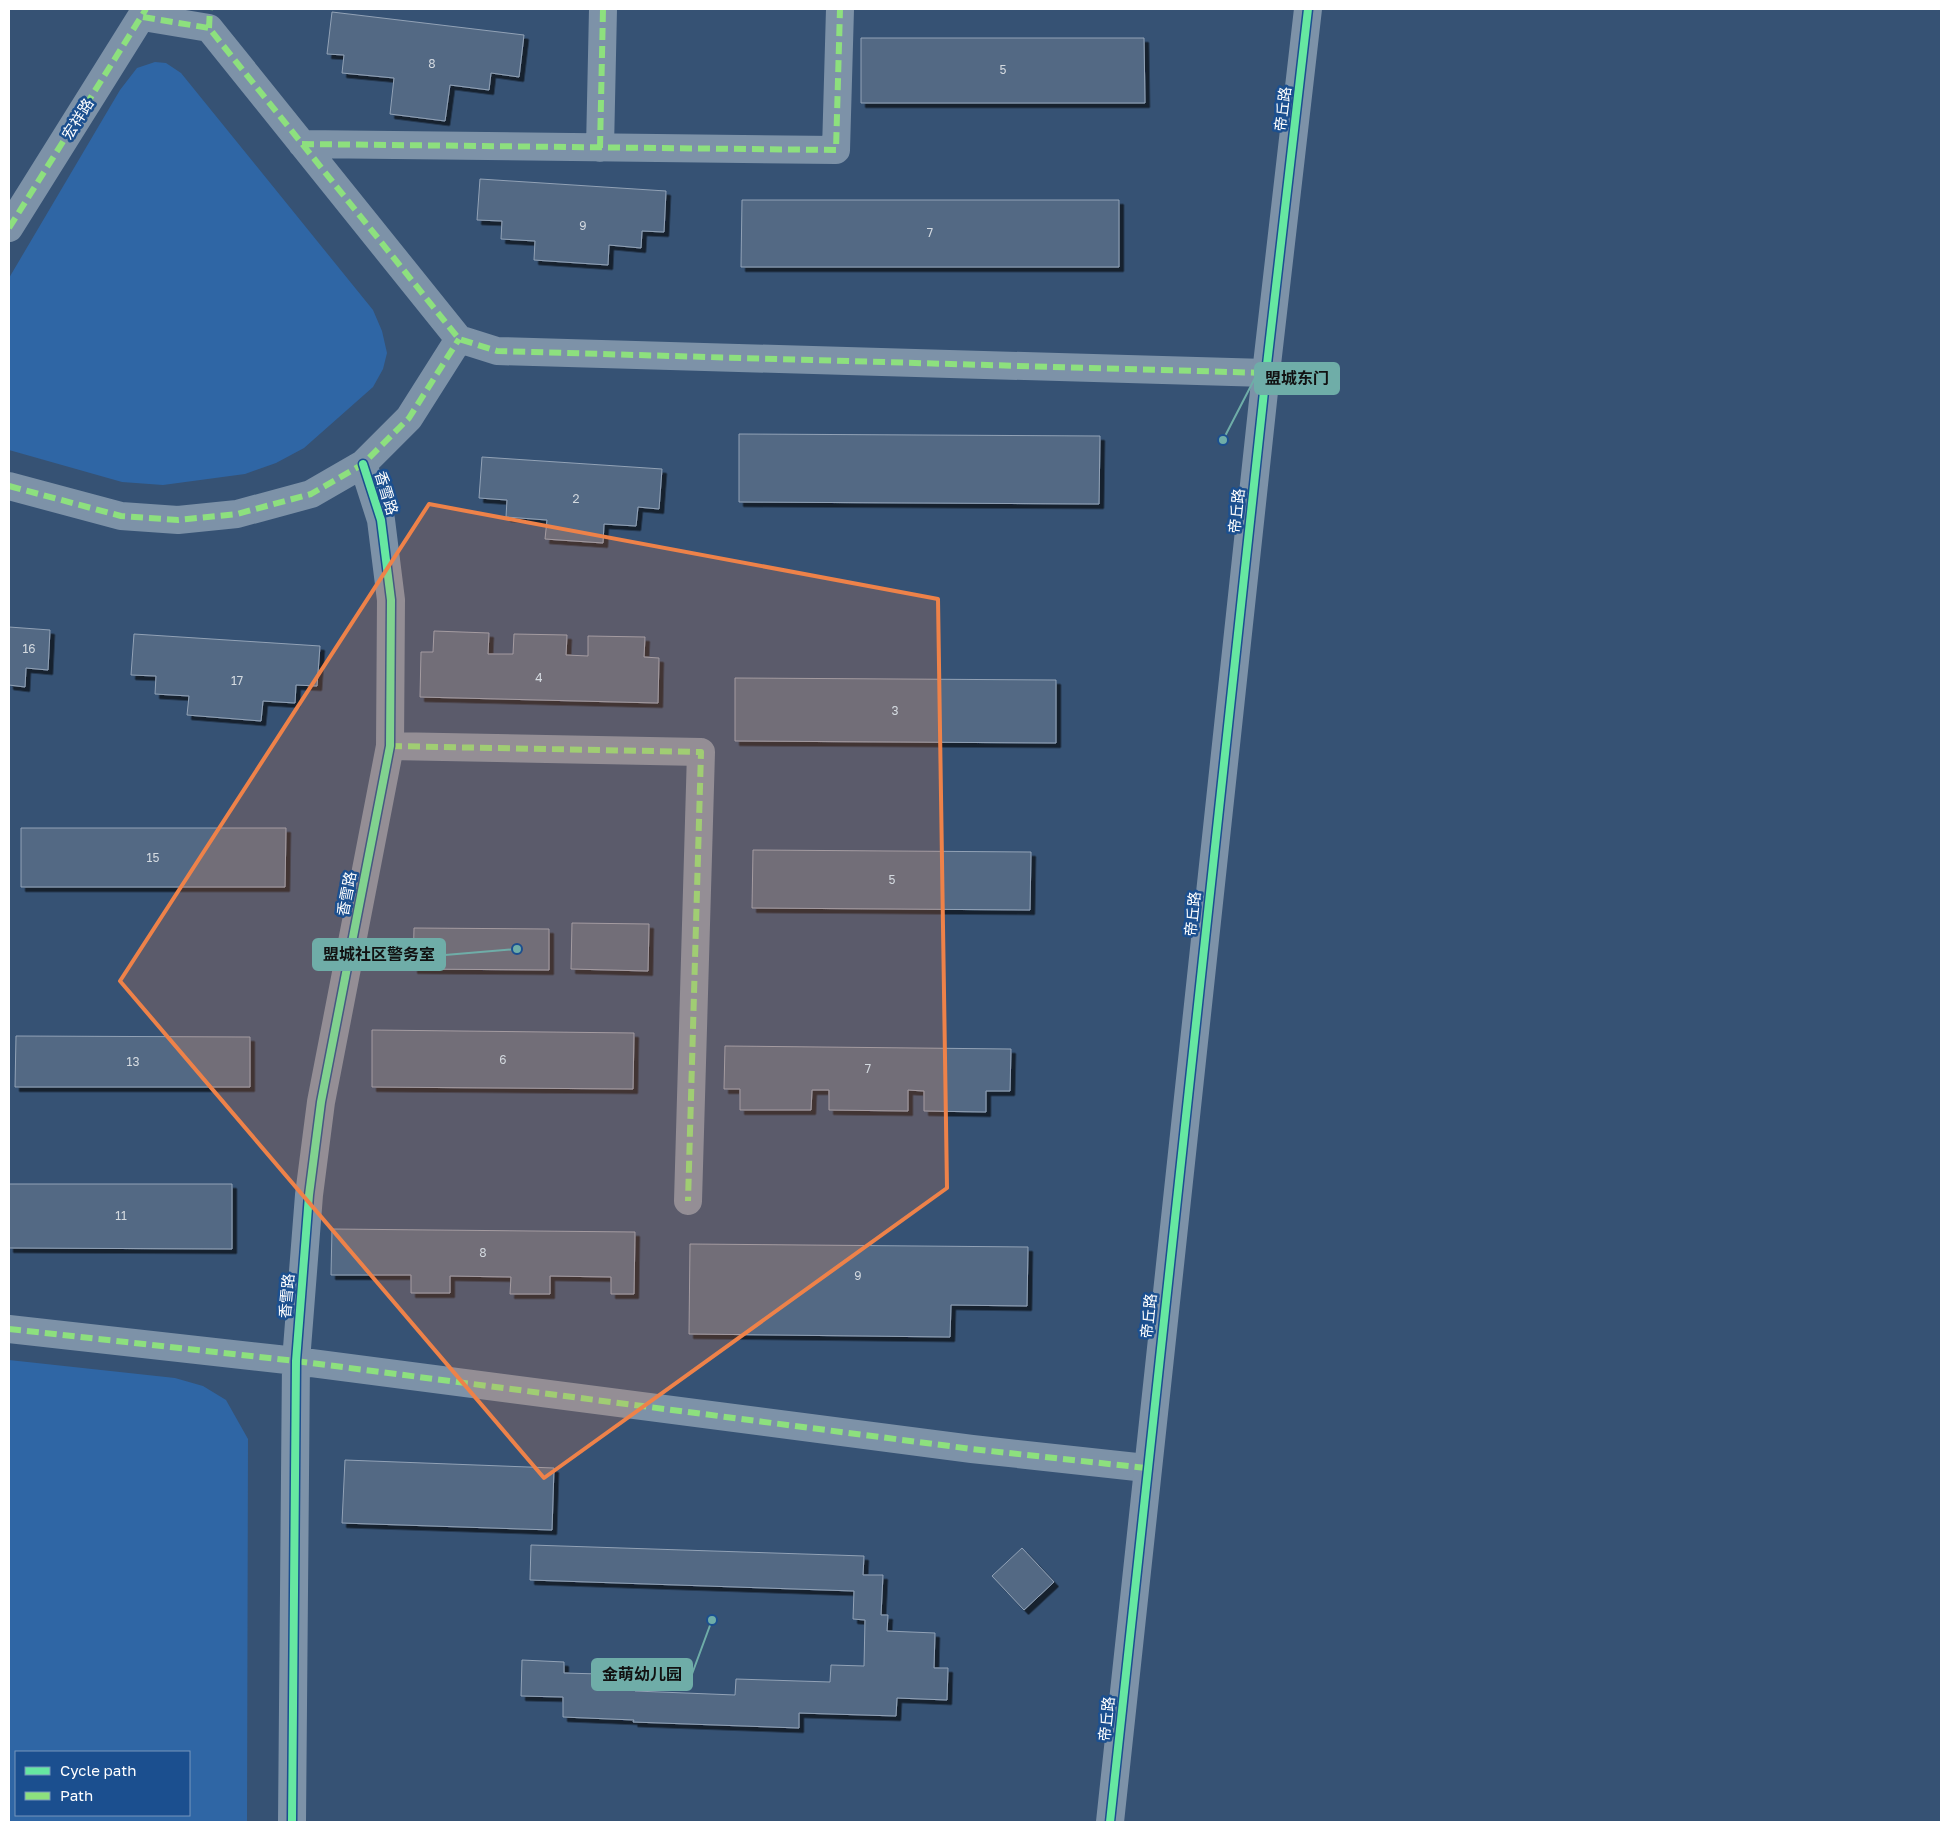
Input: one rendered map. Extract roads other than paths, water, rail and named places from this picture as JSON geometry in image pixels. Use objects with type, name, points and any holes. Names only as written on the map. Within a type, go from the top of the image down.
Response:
[{"type":"street","points":[[600,148],[603,9]]},
{"type":"street","points":[[302,144],[836,150],[840,9]]},
{"type":"street","name":"帝丘路","points":[[1110,1822],[1146,1468],[1266,372],[1308,9]]},
{"type":"street","points":[[144,13],[209,18],[302,144],[459,339],[498,351],[1266,372]]},
{"type":"street","name":"宏祥路","points":[[9,228],[144,13]]},
{"type":"street","points":[[9,486],[121,516],[178,520],[237,514],[310,494],[363,464],[409,418],[459,339]]},
{"type":"street","name":"香雪路","points":[[292,1822],[296,1361],[309,1195],[321,1102],[390,746],[391,600],[381,520],[363,464]]},
{"type":"street","points":[[390,746],[702,752],[688,1201]]},
{"type":"street","points":[[9,1329],[296,1361],[972,1449],[1146,1468]]},
{"type":"place","name":"盟城东门","points":[[1223,440]]},
{"type":"place","name":"盟城社区警务室","points":[[517,949]]},
{"type":"place","name":"金萌幼儿园","points":[[712,1620]]}]
